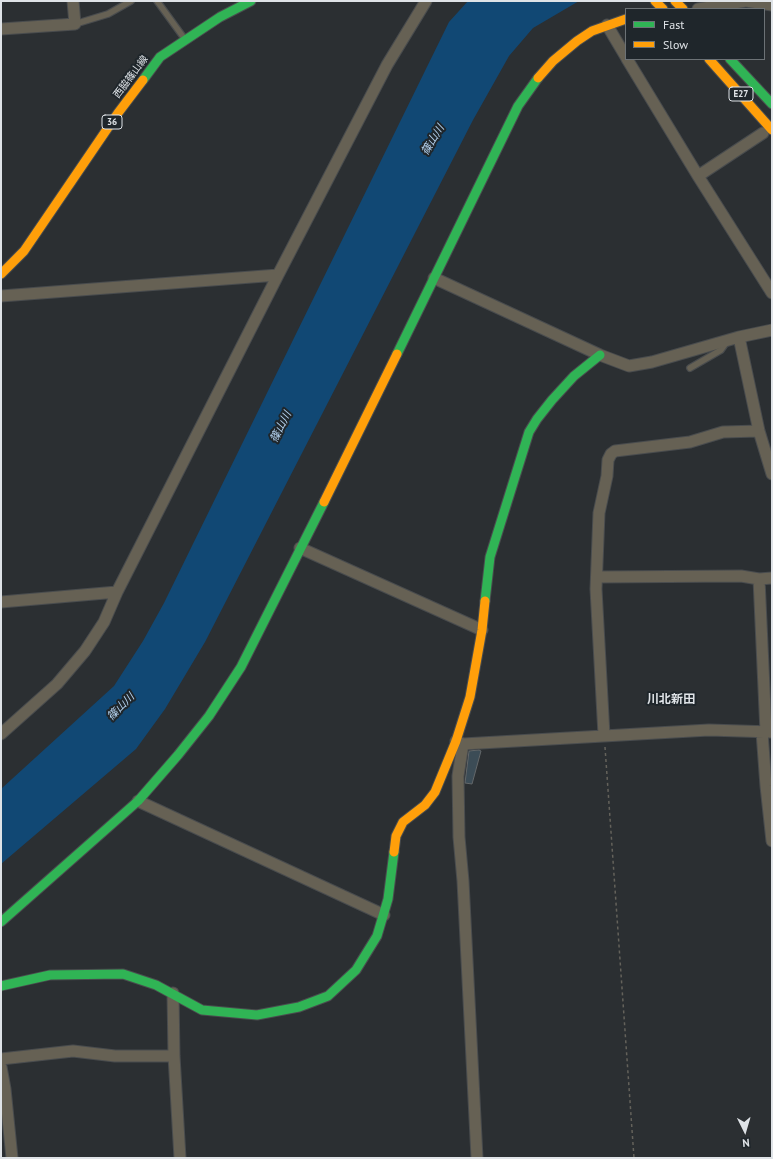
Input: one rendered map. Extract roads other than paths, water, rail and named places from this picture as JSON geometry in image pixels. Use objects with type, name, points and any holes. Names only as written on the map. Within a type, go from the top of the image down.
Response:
[{"type":"main road","name":"西脇篠山線","points":[[1,274],[24,251],[75,175],[141,81],[160,57],[220,17],[251,1]]},
{"type":"main road","points":[[1,922],[138,801],[178,755],[209,716],[241,667],[364,422],[518,106],[534,82],[553,61],[577,41],[592,31],[607,24],[625,19]]},
{"type":"main road","name":"E27","points":[[710,60],[768,131]]},
{"type":"main road","name":"E27","points":[[731,60],[772,104]]},
{"type":"main road","points":[[1,986],[50,975],[123,974],[156,985],[202,1010],[258,1015],[299,1007],[328,996],[356,970],[377,936],[384,914],[388,899],[396,836],[403,822],[425,805],[435,792],[459,743],[470,697],[482,630],[490,557],[529,432],[552,400],[574,376],[600,355]]},
{"type":"street","points":[[1,29],[75,24],[73,1]]},
{"type":"street","points":[[1,734],[57,684],[85,651],[104,622],[117,592],[278,275],[387,65],[426,1]]},
{"type":"street","points":[[704,8],[746,1],[772,5]]},
{"type":"street","points":[[607,24],[625,55]]},
{"type":"street","points":[[628,60],[698,176],[772,293]]},
{"type":"street","points":[[698,176],[768,131]]},
{"type":"street","points":[[1,296],[278,275]]},
{"type":"street","points":[[434,278],[600,355],[629,366],[652,362],[734,338],[772,330]]},
{"type":"street","points":[[734,338],[772,474]]},
{"type":"street","points":[[604,735],[596,589],[600,513],[607,476],[608,460],[611,454],[615,451],[690,442],[723,432],[759,431]]},
{"type":"street","points":[[300,548],[482,630]]},
{"type":"street","points":[[597,577],[741,576],[759,579],[772,578]]},
{"type":"street","points":[[759,579],[767,732],[766,786],[772,841]]},
{"type":"street","points":[[1,602],[117,592]]},
{"type":"street","points":[[477,1158],[463,881],[459,837],[459,743],[709,730],[767,732]]},
{"type":"street","points":[[138,801],[384,914]]},
{"type":"street","points":[[173,993],[174,1056],[180,1158]]},
{"type":"street","points":[[1,1058],[73,1051],[115,1056],[174,1056]]},
{"type":"street","points":[[1,1067],[12,1158]]},
{"type":"lane","points":[[75,24],[108,14],[131,1]]},
{"type":"lane","points":[[157,1],[186,40]]},
{"type":"lane","points":[[690,368],[721,350],[734,338]]},
{"type":"water","name":"篠山川","points":[[468,1],[579,1],[533,28],[509,56],[473,120],[205,642],[165,709],[136,749],[1,864],[1,789],[114,686],[143,641],[164,603],[449,22]]},
{"type":"district","name":"川北新田","points":[[671,700]]}]
